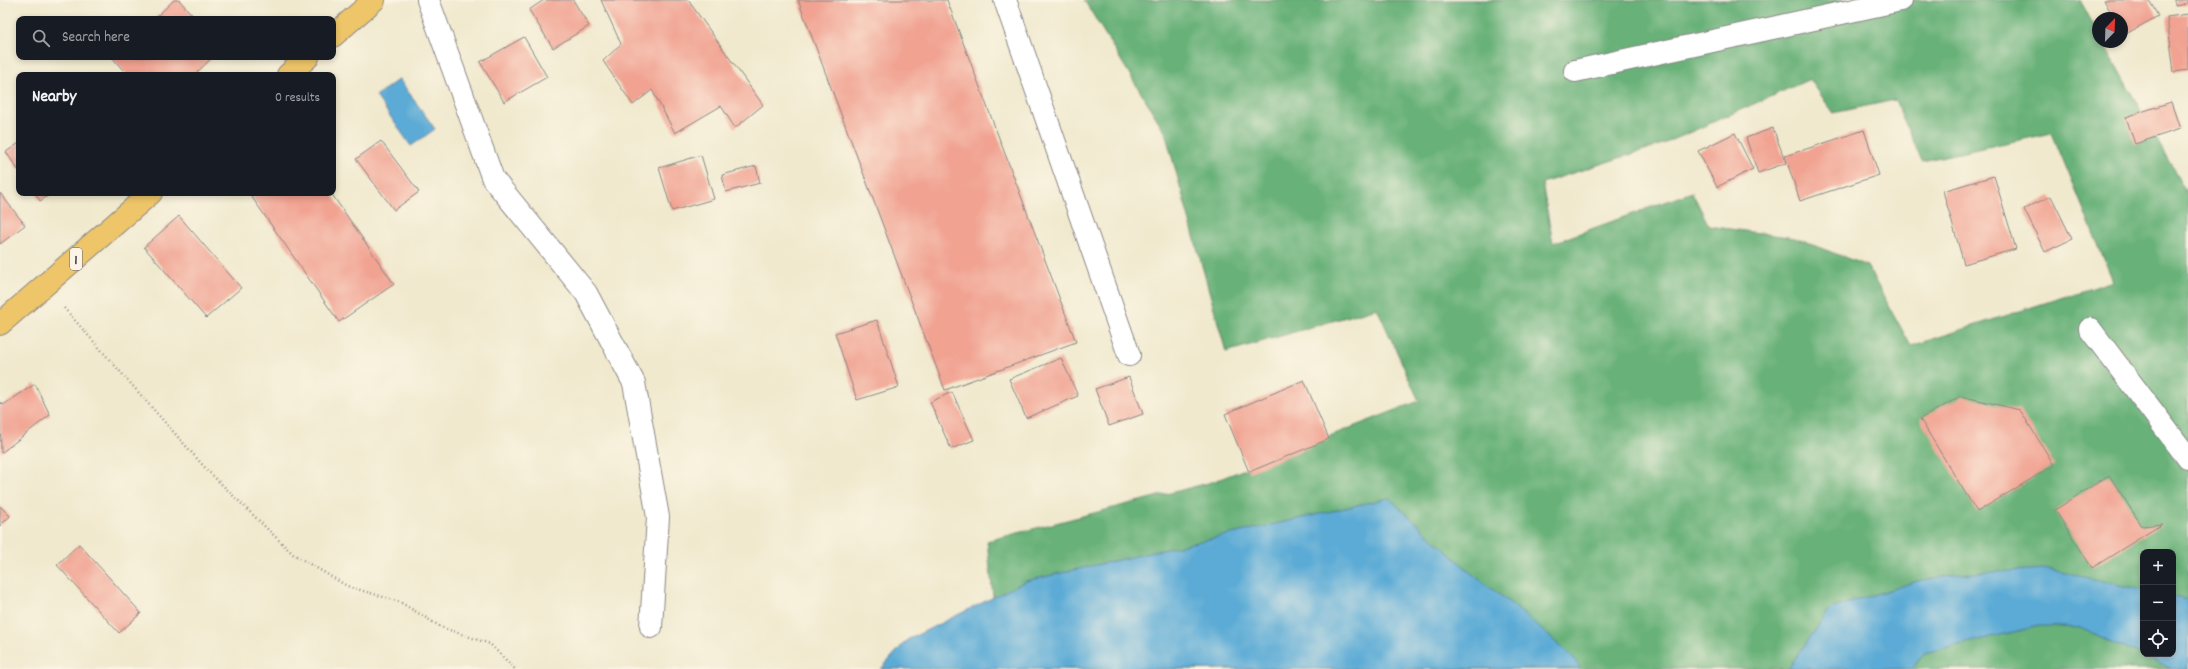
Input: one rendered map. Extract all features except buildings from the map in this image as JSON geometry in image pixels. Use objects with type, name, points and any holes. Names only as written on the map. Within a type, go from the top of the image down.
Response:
[{"type":"highway","points":[[336,33],[374,0]]},
{"type":"highway","points":[[291,72],[305,60]]},
{"type":"highway","name":"1","points":[[0,324],[149,196]]},
{"type":"street","points":[[428,0],[493,179],[586,293],[634,383],[658,517],[651,627]]},
{"type":"street","points":[[1005,0],[1129,355]]},
{"type":"street","points":[[1575,71],[1901,0]]},
{"type":"street","points":[[2090,328],[2188,458]]},
{"type":"path","points":[[44,286],[207,470],[293,554],[347,586],[400,602],[441,627],[490,644],[515,669]]},
{"type":"green space","points":[[1084,0],[2080,0],[2092,22],[2092,48],[2106,48],[2188,196],[2188,669],[1001,669],[987,541],[1212,482],[1419,401],[1377,308],[1226,352],[1165,132]],"holes":[[[1810,79],[1833,113],[1895,100],[1922,161],[2052,133],[2113,281],[1911,346],[1867,266],[1795,238],[1709,226],[1692,192],[1553,243],[1542,183],[1666,143]]]},
{"type":"water","points":[[399,79],[435,129],[411,146],[376,96]]},
{"type":"water","points":[[1389,498],[1471,573],[1513,605],[1574,658],[1580,669],[881,669],[907,640],[1026,581]]},
{"type":"water","points":[[2047,569],[2140,589],[2140,655],[2080,628],[2039,626],[1924,653],[1912,669],[1788,669],[1830,609],[1917,581],[1957,574]]},
{"type":"water","points":[[2176,598],[2188,600],[2188,669],[2172,669],[2145,657],[2176,657]]}]
